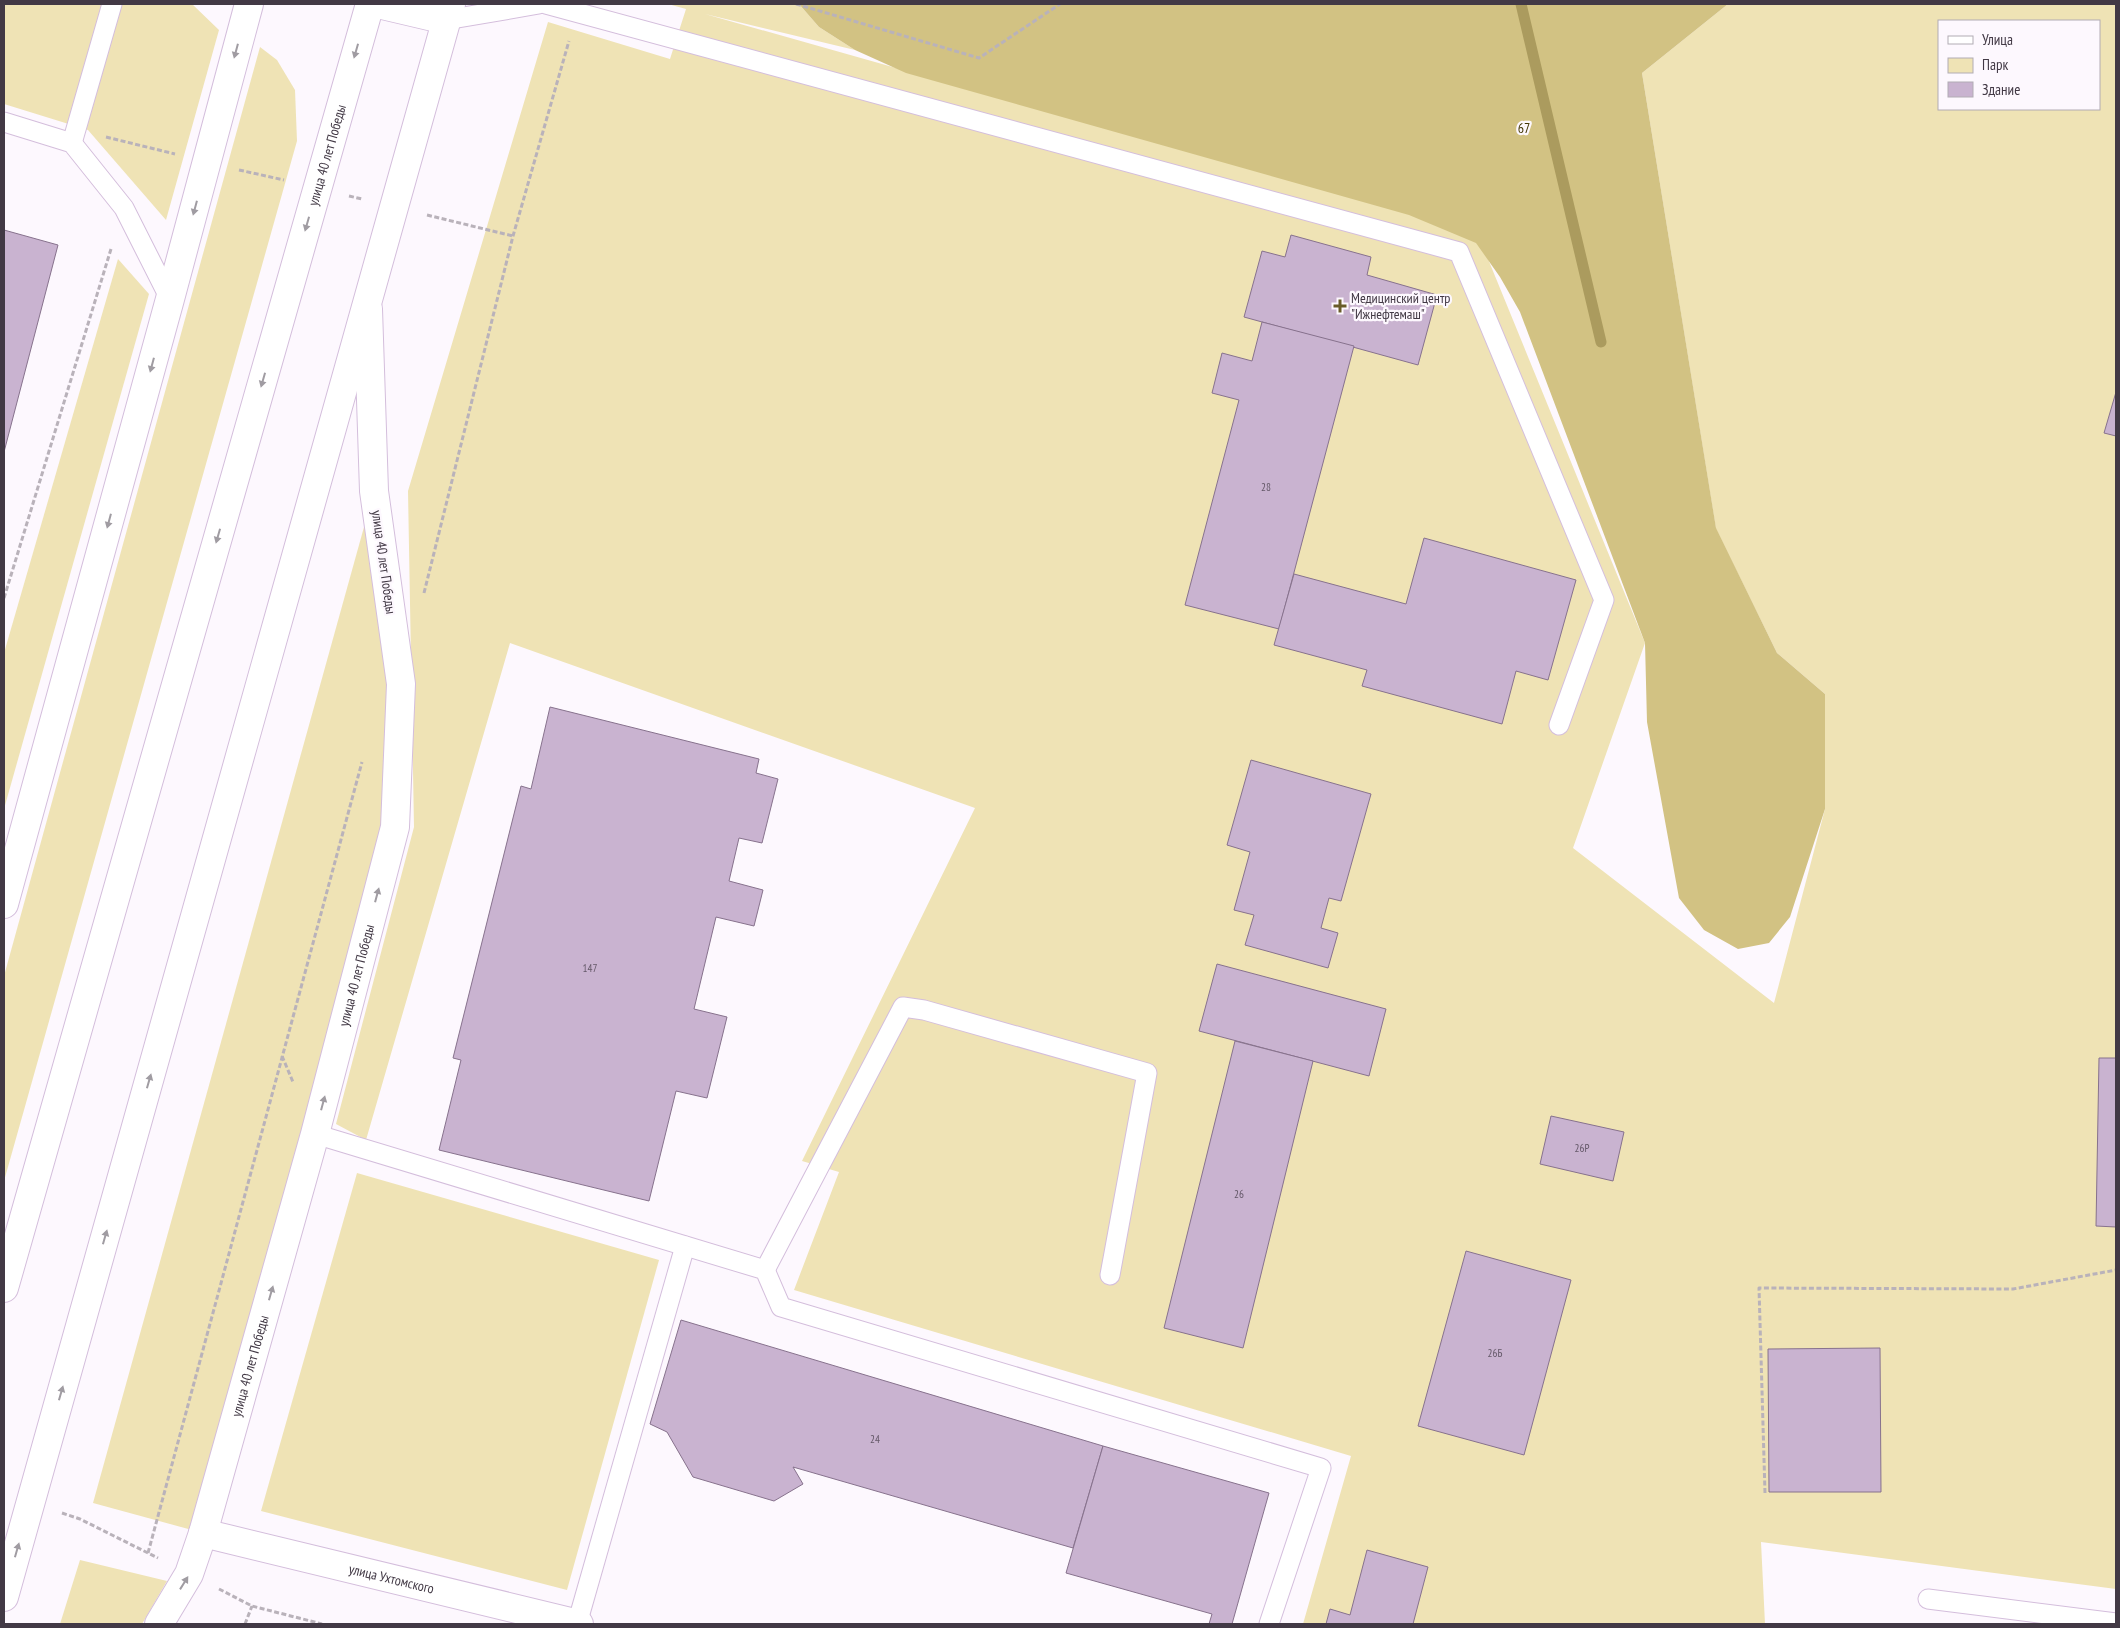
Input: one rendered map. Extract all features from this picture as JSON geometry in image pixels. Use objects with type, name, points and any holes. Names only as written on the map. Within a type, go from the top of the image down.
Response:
[{"type":"main road","points":[[4,904],[249,4]]},
{"type":"main road","name":"улица 40 лет Победы","points":[[4,1288],[370,4]]},
{"type":"main road","points":[[378,4],[449,12]]},
{"type":"main road","name":"улица 40 лет Победы","points":[[4,1597],[449,12]]},
{"type":"main road","name":"улица 40 лет Победы","points":[[159,1624],[189,1574],[203,1533],[315,1134],[395,827],[401,684],[374,491],[367,303]]},
{"type":"main road","name":"улица Ухтомского","points":[[203,1533],[578,1624]]},
{"type":"lane","points":[[72,143],[112,4]]},
{"type":"lane","points":[[449,12],[539,4]]},
{"type":"lane","points":[[546,4],[1459,252],[1604,600],[1560,725]]},
{"type":"lane","points":[[4,122],[72,143],[124,208],[170,299]]},
{"type":"lane","points":[[765,1270],[903,1007],[924,1010],[1147,1074],[1110,1275]]},
{"type":"lane","points":[[315,1134],[765,1270],[781,1307],[1321,1468],[1269,1624]]},
{"type":"lane","points":[[578,1624],[685,1246]]},
{"type":"lane","points":[[1928,1599],[2116,1623]]},
{"type":"path","points":[[796,4],[979,58],[1060,4]]},
{"type":"path","points":[[4,598],[124,208]]},
{"type":"path","points":[[1765,1493],[1759,1288],[2013,1289],[2116,1270]]},
{"type":"path","points":[[30,1503],[80,1519],[252,1606],[322,1624]]},
{"type":"path","points":[[245,1624],[252,1606]]},
{"type":"green space","points":[[4,4],[192,4],[219,30],[166,220],[88,130],[4,104]]},
{"type":"green space","points":[[668,4],[799,4],[819,27],[855,50],[705,14],[1477,232],[1645,643],[1573,848],[1774,1003],[1825,809],[1825,694],[1777,653],[1716,529],[1642,73],[1728,4],[2116,4],[2116,1589],[1761,1542],[1765,1624],[1303,1624],[1351,1456],[794,1290],[839,1172],[802,1161],[975,808],[510,643],[366,1140],[336,1124],[414,827],[408,491],[548,22],[670,59],[686,9]]},
{"type":"green space","name":"67","points":[[799,4],[1728,4],[1642,73],[1716,528],[1777,653],[1825,694],[1825,809],[1790,917],[1769,943],[1738,949],[1704,930],[1679,898],[1647,722],[1645,643],[1520,312],[1500,277],[1476,243],[1409,215],[906,73],[855,50],[819,27]]},
{"type":"green space","points":[[260,47],[277,60],[295,90],[297,141],[4,1181],[4,976]]},
{"type":"green space","points":[[118,259],[149,294],[4,809],[4,653]]},
{"type":"green space","points":[[374,491],[401,684],[395,827],[203,1533],[93,1503]]},
{"type":"green space","points":[[357,1173],[659,1260],[567,1590],[261,1511]]},
{"type":"green space","points":[[80,1560],[167,1581],[142,1624],[60,1624]]},
{"type":"building","points":[[4,230],[58,245],[4,452]]},
{"type":"building","name":"Медицинский центр \"Ижнефтемаш\"","points":[[1291,235],[1371,257],[1367,275],[1437,295],[1418,365],[1244,317],[1262,251],[1285,257]]},
{"type":"building","points":[[1262,322],[1354,346],[1279,629],[1185,605],[1239,400],[1212,393],[1222,353],[1252,361]]},
{"type":"building","points":[[2116,392],[2116,436],[2104,433]]},
{"type":"building","points":[[1424,538],[1576,580],[1548,680],[1516,671],[1502,724],[1362,686],[1367,670],[1274,645],[1294,574],[1406,604]]},
{"type":"building","points":[[550,707],[759,759],[756,773],[778,779],[762,843],[739,838],[729,881],[763,890],[754,926],[716,917],[694,1009],[727,1017],[707,1098],[676,1091],[649,1201],[439,1150],[461,1060],[453,1058],[521,786],[531,789]]},
{"type":"building","points":[[1251,760],[1371,794],[1341,901],[1329,898],[1321,928],[1338,933],[1328,968],[1245,945],[1254,915],[1234,910],[1250,852],[1227,845]]},
{"type":"building","points":[[1217,964],[1386,1009],[1369,1076],[1199,1031]]},
{"type":"building","points":[[1235,1041],[1313,1061],[1243,1348],[1164,1328]]},
{"type":"building","points":[[2099,1058],[2116,1058],[2116,1227],[2096,1226]]},
{"type":"building","points":[[1551,1116],[1624,1132],[1613,1181],[1540,1164]]},
{"type":"building","points":[[1466,1251],[1571,1280],[1524,1455],[1418,1426]]},
{"type":"building","points":[[681,1320],[1103,1446],[1073,1548],[793,1467],[803,1484],[774,1501],[693,1477],[667,1432],[650,1424]]},
{"type":"building","points":[[1880,1348],[1881,1492],[1769,1492],[1768,1349]]},
{"type":"building","points":[[1103,1446],[1269,1493],[1232,1624],[1209,1624],[1212,1614],[1066,1573]]},
{"type":"building","points":[[1367,1550],[1428,1567],[1413,1624],[1326,1624],[1330,1609],[1350,1615]]},
{"type":"waterway","points":[[1521,4],[1601,342]]},
{"type":"place","name":"Медицинский центр \"Ижнефтемаш\"","points":[[1340,306]]}]
